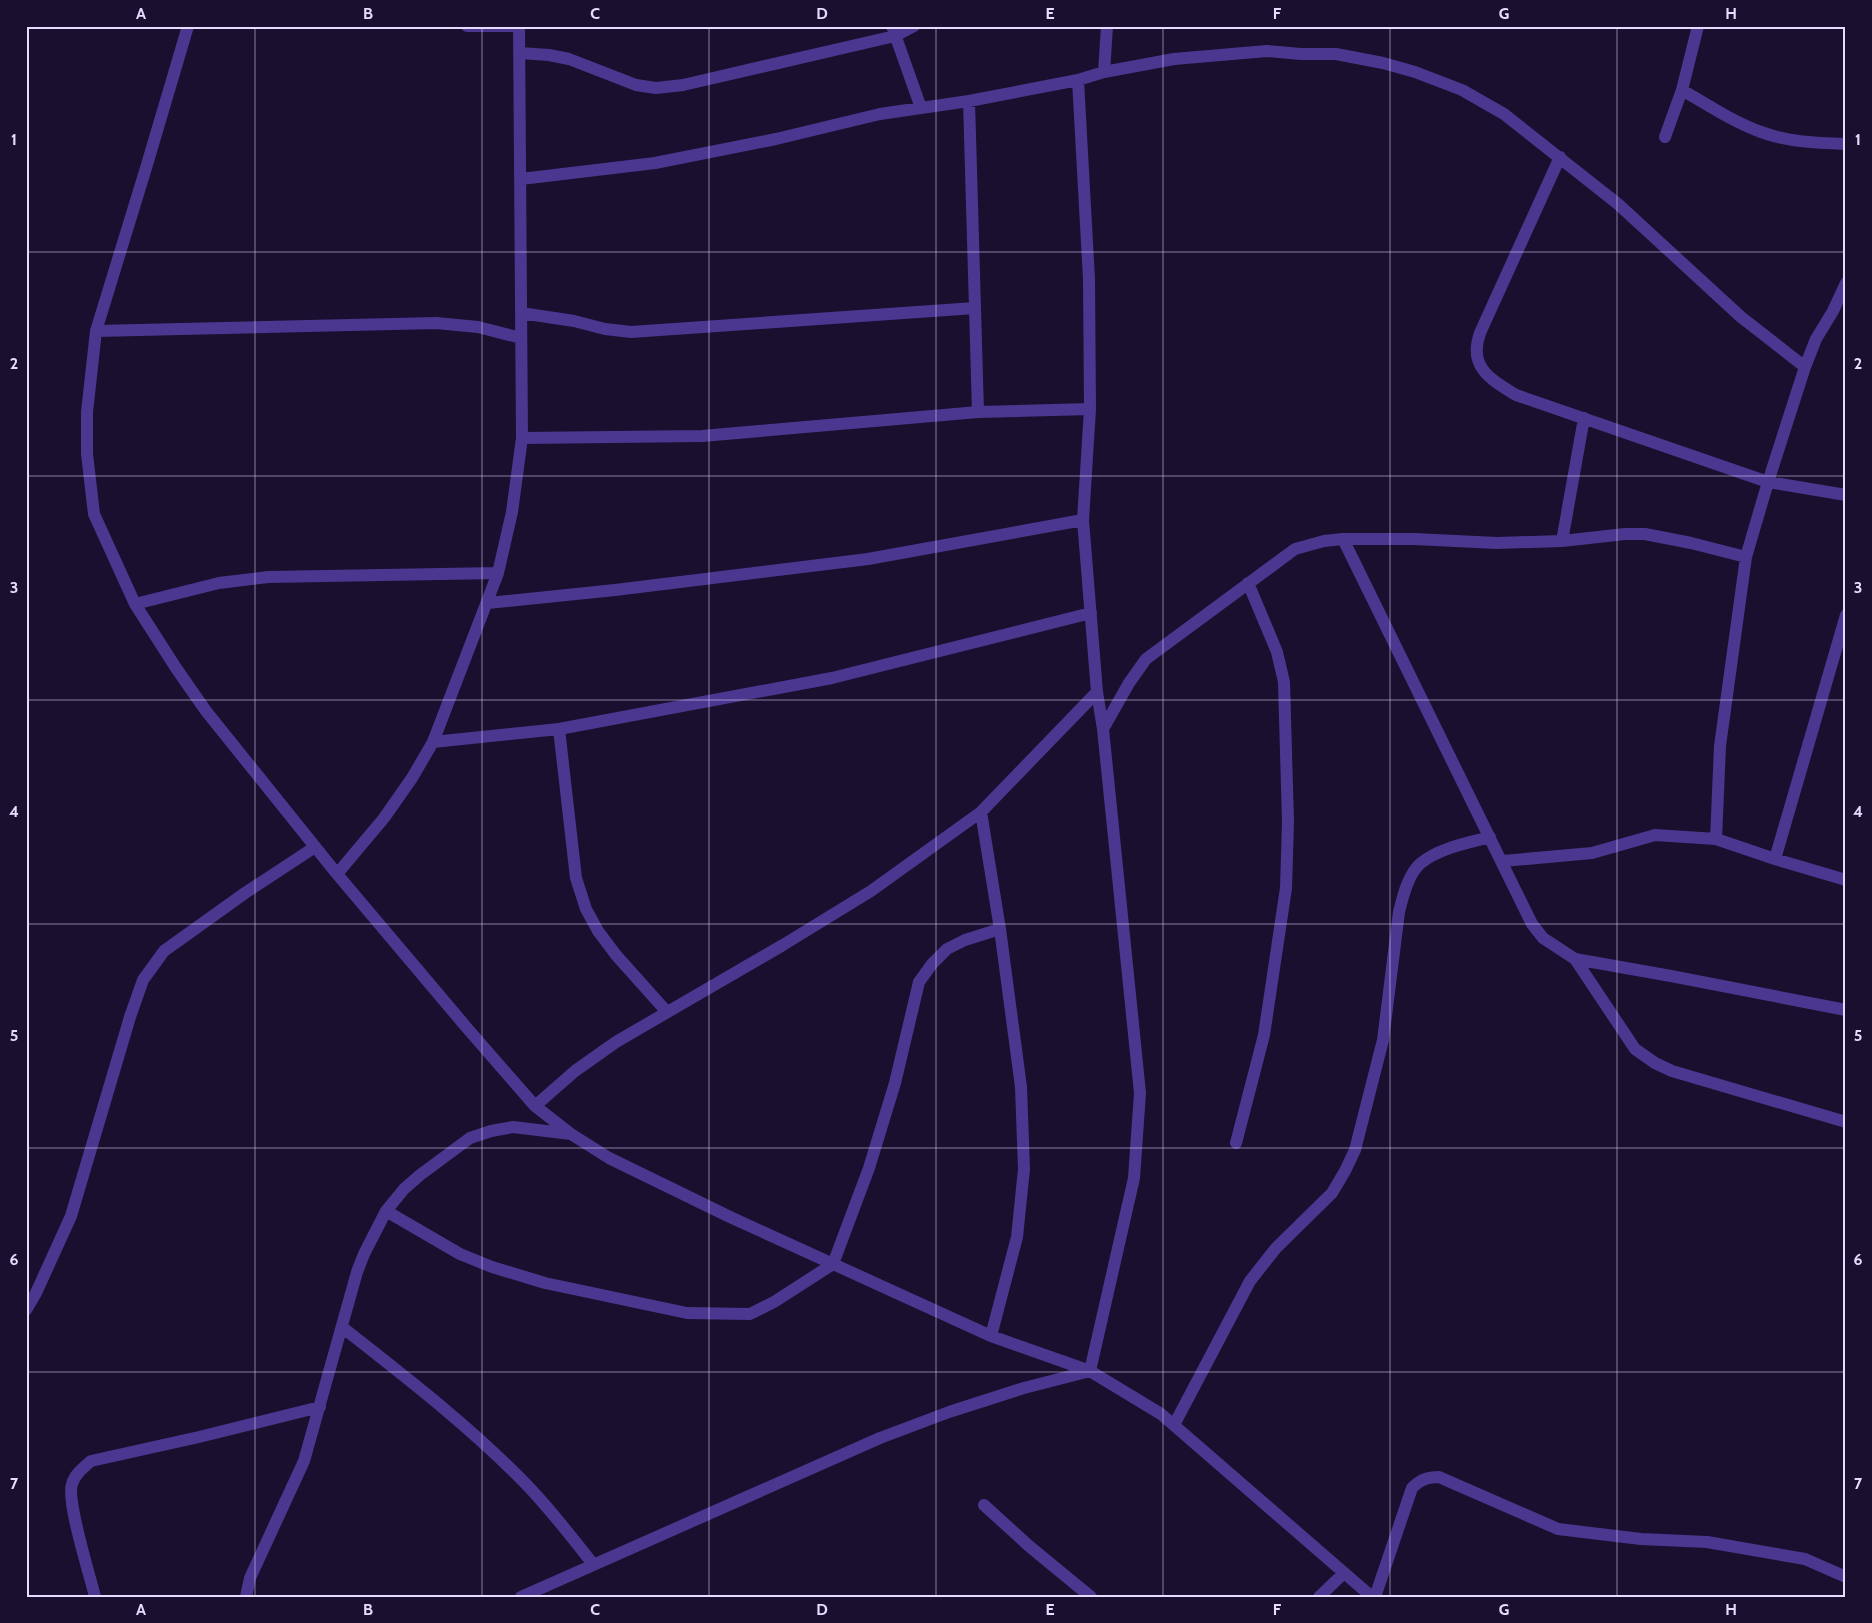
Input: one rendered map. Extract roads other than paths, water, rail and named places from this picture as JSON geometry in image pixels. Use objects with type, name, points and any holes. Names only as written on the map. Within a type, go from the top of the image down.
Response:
[{"type":"street","points":[[188,26],[96,331],[87,412],[87,454],[94,514],[135,604],[206,711],[337,874],[535,1106],[571,1134],[609,1158],[730,1217],[991,1336],[1090,1371],[1161,1414],[1373,1597],[1412,1488],[1418,1482],[1428,1477],[1439,1477],[1558,1529],[1641,1539],[1706,1542],[1805,1559],[1846,1577]]},
{"type":"street","points":[[337,874],[389,810],[412,778],[433,742],[498,574],[514,503],[522,438],[519,26],[467,26]]},
{"type":"street","points":[[520,53],[549,55],[569,59],[636,86],[656,88],[683,85],[914,26]]},
{"type":"street","points":[[1104,72],[1107,26]]},
{"type":"street","points":[[1665,137],[1682,90],[1698,26]]},
{"type":"street","points":[[893,31],[921,108]]},
{"type":"street","points":[[520,179],[655,163],[776,139],[880,114],[969,101],[1174,59],[1267,51],[1301,54],[1336,54],[1383,63],[1462,90],[1504,114],[1618,204],[1741,317],[1806,367]]},
{"type":"street","points":[[1078,80],[1089,279],[1090,409],[1083,520],[1096,692],[1103,729],[1140,1093],[1134,1178],[1090,1371]]},
{"type":"street","points":[[1682,90],[1742,124],[1762,133],[1797,141],[1846,144]]},
{"type":"street","points":[[969,101],[978,412]]},
{"type":"street","points":[[1560,157],[1475,346],[1478,361],[1484,372],[1516,395],[1768,482],[1846,495]]},
{"type":"street","points":[[1716,838],[1720,746],[1746,557],[1768,482],[1816,339],[1833,312],[1846,283]]},
{"type":"street","points":[[521,313],[631,332],[975,308]]},
{"type":"street","points":[[96,331],[436,323],[478,327],[521,338]]},
{"type":"street","points":[[522,438],[702,436],[978,412],[1090,409]]},
{"type":"street","points":[[1562,541],[1584,418]]},
{"type":"street","points":[[488,603],[614,590],[868,559],[1083,520]]},
{"type":"street","points":[[1103,729],[1129,683],[1146,659],[1295,550],[1324,541],[1343,538],[1414,539],[1469,543],[1562,541],[1626,534],[1645,534],[1746,557]]},
{"type":"street","points":[[1343,538],[1503,861],[1532,924],[1543,938],[1575,959],[1635,1049],[1655,1063],[1672,1071],[1846,1122]]},
{"type":"street","points":[[135,604],[219,583],[268,577],[498,574]]},
{"type":"street","points":[[1236,1143],[1264,1035],[1286,888],[1288,822],[1284,682],[1277,652],[1248,583]]},
{"type":"street","points":[[433,742],[559,729],[832,678],[1091,613]]},
{"type":"street","points":[[1776,859],[1846,614]]},
{"type":"street","points":[[535,1106],[575,1071],[616,1042],[783,945],[871,891],[981,812],[1096,692]]},
{"type":"street","points":[[559,729],[576,878],[586,909],[598,931],[616,955],[667,1012]]},
{"type":"street","points":[[981,812],[1000,928],[1021,1087],[1024,1169],[1017,1237],[991,1336]]},
{"type":"street","points":[[1503,861],[1592,853],[1655,835],[1716,838],[1776,859],[1846,880]]},
{"type":"street","points":[[1174,1425],[1250,1280],[1276,1248],[1332,1193],[1355,1150],[1384,1040],[1399,912],[1404,892],[1414,873],[1420,864],[1438,853],[1490,836]]},
{"type":"street","points":[[26,1310],[36,1293],[71,1216],[142,980],[164,952],[245,893],[315,847]]},
{"type":"street","points":[[386,1211],[460,1254],[492,1267],[545,1283],[687,1312],[750,1314],[774,1302],[833,1264],[869,1168],[895,1083],[919,982],[932,964],[947,949],[965,940],[1000,928]]},
{"type":"street","points":[[1575,959],[1846,1010]]},
{"type":"street","points":[[246,1597],[250,1578],[304,1461],[357,1272],[386,1211],[404,1189],[420,1175],[470,1138],[491,1131],[513,1127],[571,1134]]},
{"type":"street","points":[[342,1327],[439,1403],[498,1457],[549,1509],[594,1564]]},
{"type":"street","points":[[521,1597],[880,1438],[958,1409],[1024,1388],[1090,1371]]},
{"type":"street","points":[[95,1597],[72,1505],[71,1485],[77,1473],[91,1461],[320,1407]]},
{"type":"street","points":[[984,1505],[1029,1546],[1091,1597]]},
{"type":"street","points":[[1319,1597],[1344,1573]]}]
